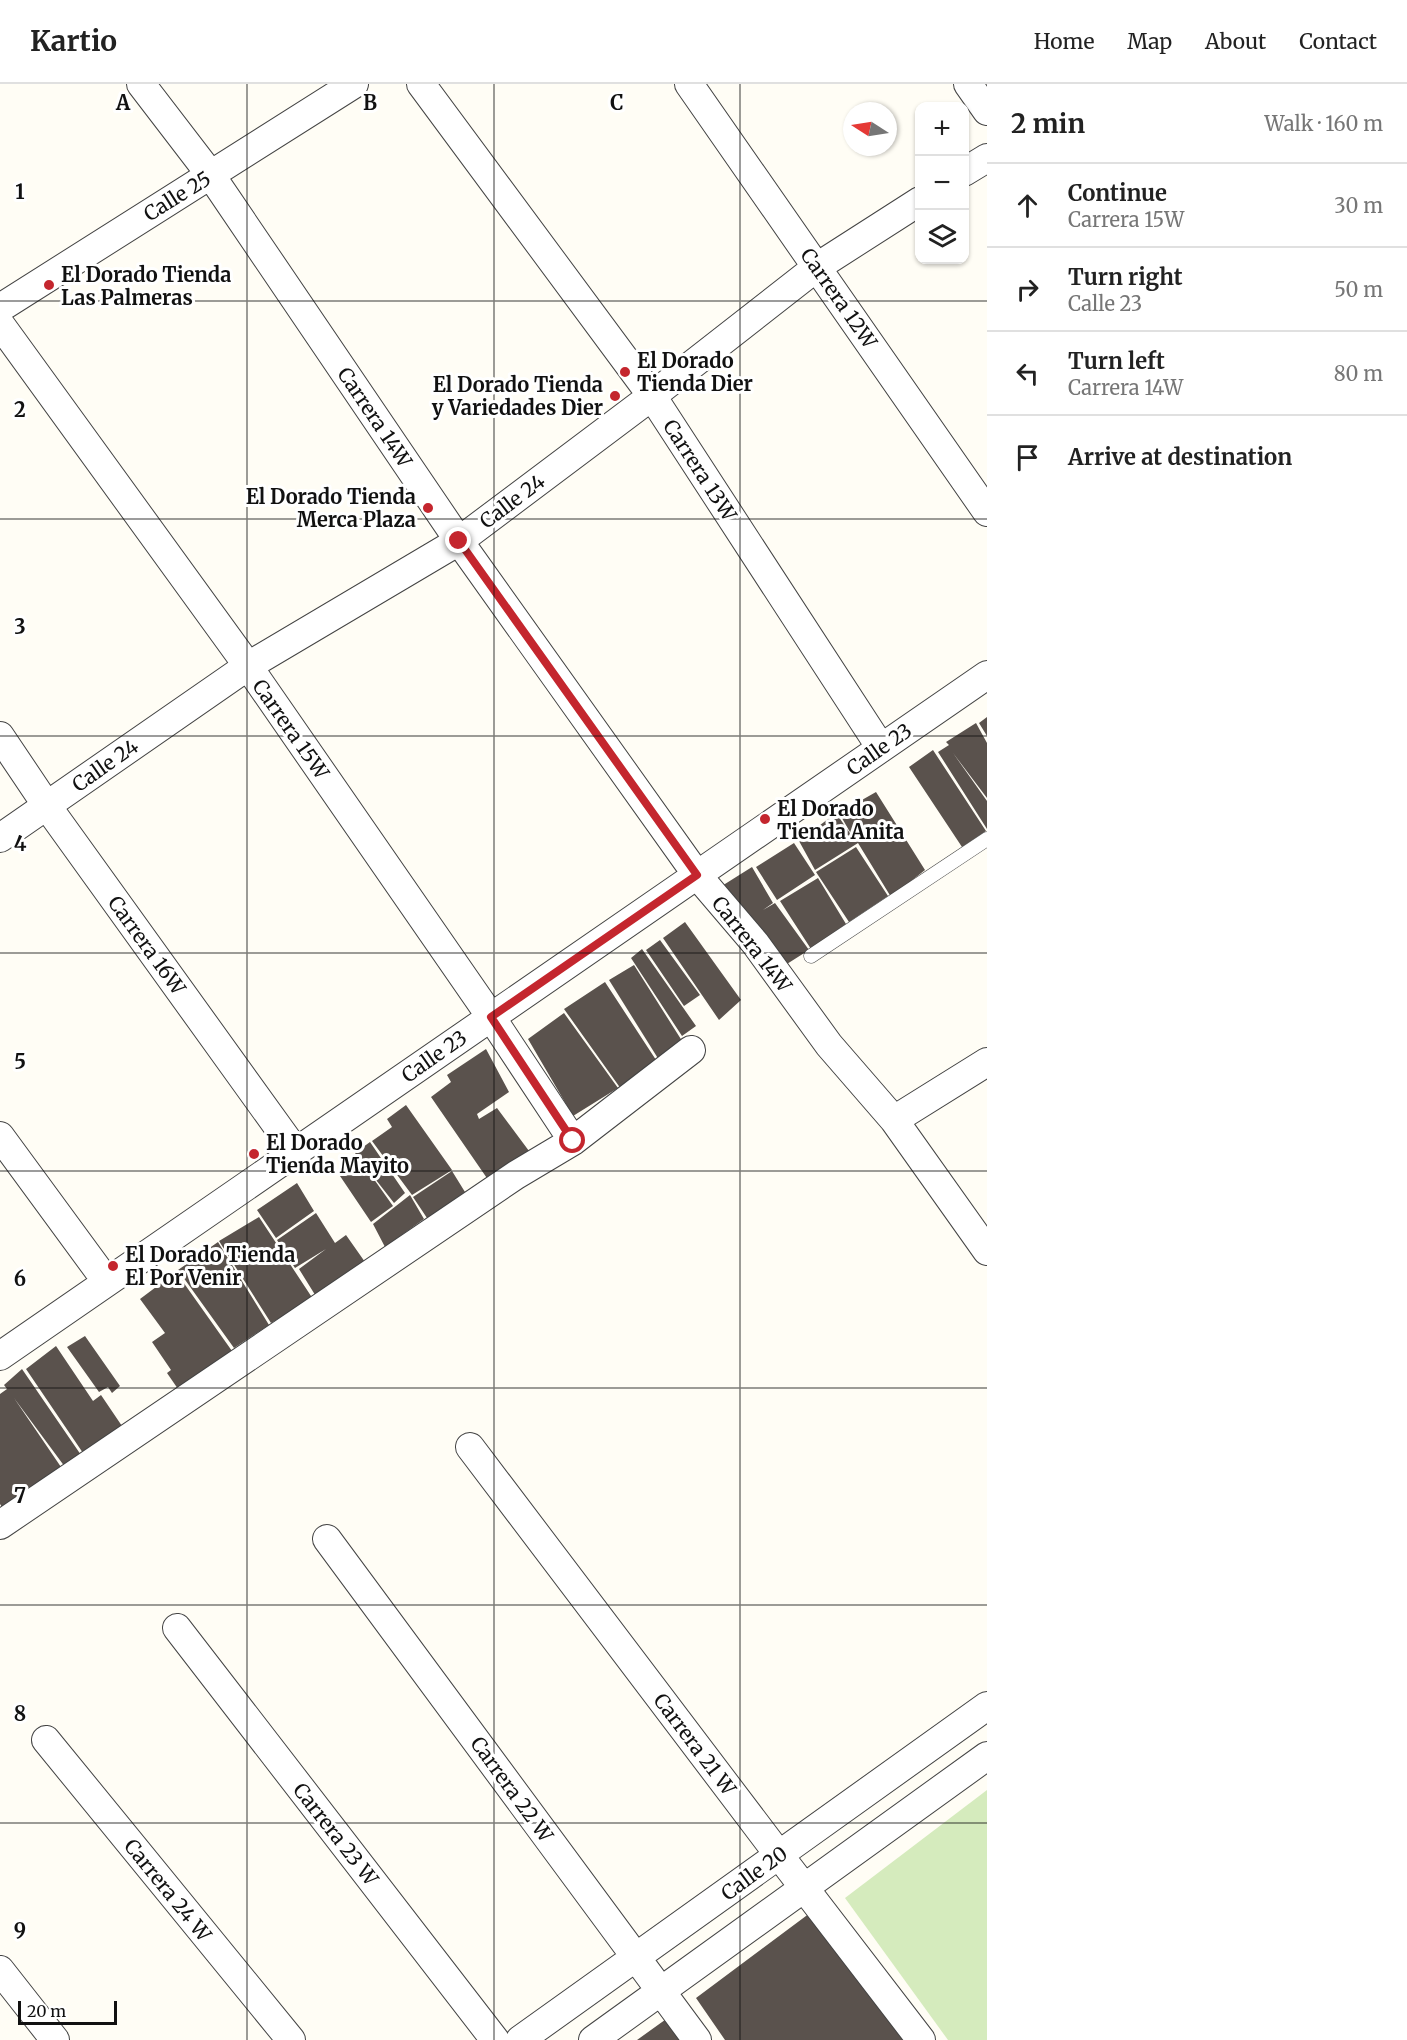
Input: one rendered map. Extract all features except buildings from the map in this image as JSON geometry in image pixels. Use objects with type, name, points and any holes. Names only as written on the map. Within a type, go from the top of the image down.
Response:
[{"type":"street","name":"Carrera 14W","points":[[141,84],[210,174],[459,541],[697,875],[754,943],[829,1045],[894,1120],[987,1251]]},
{"type":"street","name":"Calle 25","points":[[0,308],[354,84]]},
{"type":"street","name":"Carrera 13W","points":[[421,84],[652,396],[881,748]]},
{"type":"street","name":"Carrera 12W","points":[[689,84],[987,512]]},
{"type":"street","points":[[968,84],[987,111]]},
{"type":"street","points":[[969,169],[987,158]]},
{"type":"street","name":"Calle 24","points":[[0,838],[248,666],[459,541],[652,396],[818,267],[915,204]]},
{"type":"street","name":"Carrera 15W","points":[[0,324],[248,666],[491,1017],[573,1141]]},
{"type":"street","name":"Calle 23","points":[[0,1356],[987,675]]},
{"type":"street","name":"Carrera 16W","points":[[0,736],[46,806],[296,1152]]},
{"type":"street","points":[[0,1525],[516,1174],[573,1141],[691,1050]]},
{"type":"street","points":[[894,1120],[987,1062]]},
{"type":"street","points":[[0,1136],[107,1282]]},
{"type":"street","name":"Carrera 21 W","points":[[470,1447],[921,2040]]},
{"type":"street","name":"Carrera 22 W","points":[[327,1539],[697,2040]]},
{"type":"street","name":"Carrera 23 W","points":[[177,1628],[495,2040]]},
{"type":"street","name":"Calle 20","points":[[520,2040],[987,1706]]},
{"type":"street","name":"Carrera 24 W","points":[[46,1740],[291,2040]]},
{"type":"street","points":[[593,2040],[987,1756]]},
{"type":"street","points":[[916,1757],[941,1790]]},
{"type":"street","points":[[0,1970],[54,2040]]},
{"type":"lane","points":[[811,956],[987,838]]},
{"type":"green space","points":[[987,1790],[987,2040],[948,2040],[845,1898]]},
{"type":"place","name":"El Dorado Tienda Las Palmeras","points":[[49,285]]},
{"type":"place","name":"El Dorado Tienda Dier","points":[[625,372]]},
{"type":"place","name":"El Dorado Tienda y Variedades Dier","points":[[615,396]]},
{"type":"place","name":"El Dorado Tienda Merca Plaza","points":[[428,508]]},
{"type":"place","name":"El Dorado Tienda Anita","points":[[765,819]]},
{"type":"place","name":"El Dorado Tienda Mayito","points":[[254,1154]]},
{"type":"place","name":"El Dorado Tienda El Por Venir","points":[[113,1266]]},
{"type":"route","points":[[459,541],[697,875],[491,1017],[573,1141]]}]
